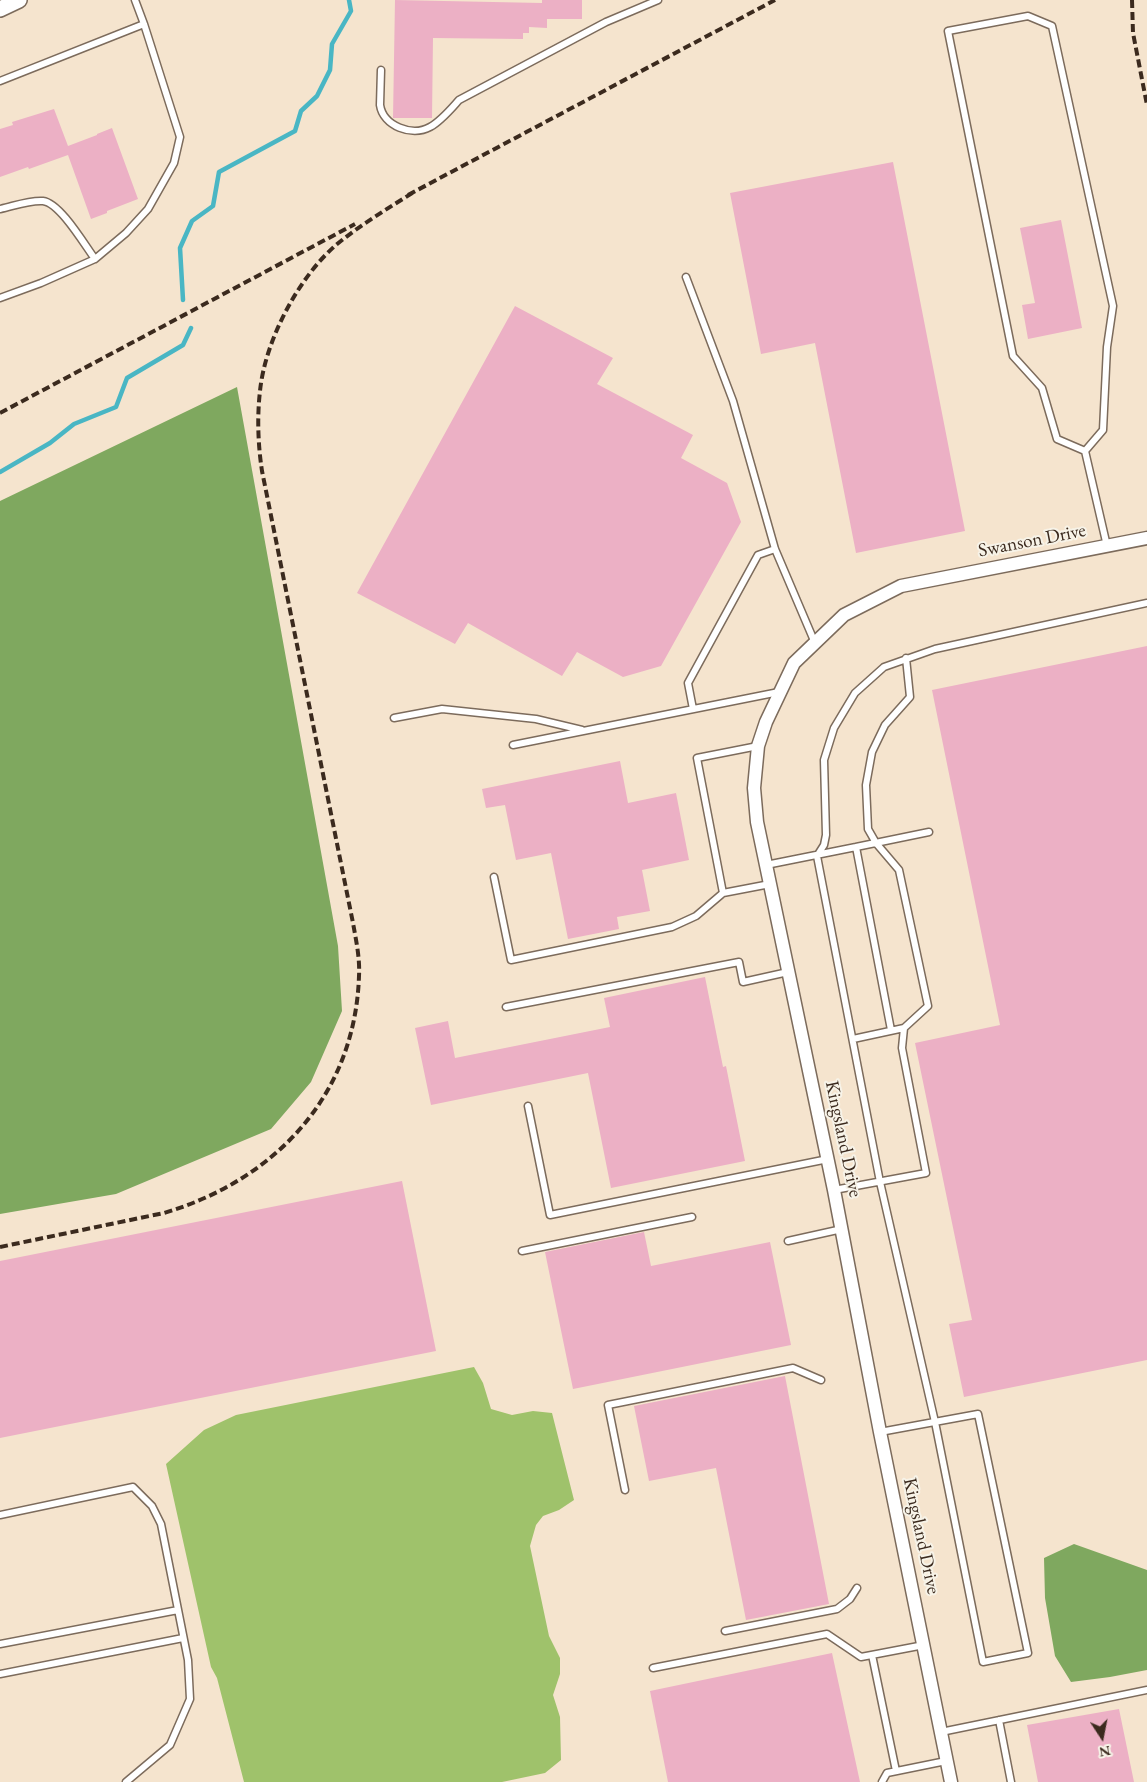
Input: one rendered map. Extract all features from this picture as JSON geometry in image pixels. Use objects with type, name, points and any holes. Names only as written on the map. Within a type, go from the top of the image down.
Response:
[{"type":"street","points":[[0,9],[19,0]]},
{"type":"street","name":"Swanson Drive","points":[[924,581],[1147,538]]},
{"type":"street","name":"Kingsland Drive","points":[[924,581],[900,586],[844,615],[794,663],[779,692],[758,746],[754,788],[757,822],[828,1159],[880,1432],[951,1782]]},
{"type":"lane","points":[[0,298],[41,283],[95,259],[126,233],[148,209],[174,163],[180,137],[135,0]]},
{"type":"lane","points":[[381,70],[380,105],[388,120],[394,125],[410,131],[428,129],[443,118],[459,100],[606,22],[658,0]]},
{"type":"lane","points":[[1028,16],[1052,26],[1113,306],[1107,347],[1103,430],[1085,451],[1057,439],[1042,388],[1013,356],[948,31],[1028,16]]},
{"type":"lane","points":[[0,81],[144,24]]},
{"type":"lane","points":[[0,209],[32,201],[45,201],[59,210],[95,259]]},
{"type":"lane","points":[[686,277],[734,401],[775,548],[815,643]]},
{"type":"lane","points":[[1085,451],[1107,546]]},
{"type":"lane","points":[[693,709],[688,683],[758,555],[775,548]]},
{"type":"lane","points":[[880,1432],[935,1422],[978,1414],[1028,1653],[984,1662],[935,1422],[880,1182],[817,856],[824,846],[826,835],[824,760],[834,728],[855,692],[884,667],[935,649],[1147,603]]},
{"type":"lane","points":[[853,1039],[904,1028],[928,1006],[899,870],[876,843],[868,830],[866,785],[872,752],[885,725],[910,697],[906,658]]},
{"type":"lane","points":[[513,745],[779,692]]},
{"type":"lane","points":[[394,718],[442,709],[536,719],[586,731]]},
{"type":"lane","points":[[723,893],[697,758],[758,746]]},
{"type":"lane","points":[[766,865],[929,832]]},
{"type":"lane","points":[[856,847],[891,1030]]},
{"type":"lane","points":[[494,877],[510,960],[672,927],[696,916],[723,893],[770,884]]},
{"type":"lane","points":[[506,1007],[739,962],[743,982],[788,972]]},
{"type":"lane","points":[[834,1190],[926,1173],[902,1048],[904,1028]]},
{"type":"lane","points":[[528,1106],[550,1214],[828,1159]]},
{"type":"lane","points":[[522,1251],[692,1217]]},
{"type":"lane","points":[[788,1241],[842,1230]]},
{"type":"lane","points":[[625,1490],[608,1405],[793,1368],[821,1380]]},
{"type":"lane","points":[[0,1514],[134,1487],[152,1506],[160,1524],[188,1660],[190,1699],[170,1744],[126,1782]]},
{"type":"lane","points":[[725,1631],[837,1609],[850,1599],[858,1588]]},
{"type":"lane","points":[[0,1644],[178,1610]]},
{"type":"lane","points":[[654,1668],[827,1634],[861,1657],[924,1645]]},
{"type":"lane","points":[[0,1674],[183,1638]]},
{"type":"lane","points":[[872,1655],[896,1771]]},
{"type":"lane","points":[[941,1732],[1147,1690]]},
{"type":"lane","points":[[999,1720],[1011,1782]]},
{"type":"lane","points":[[882,1782],[887,1773],[946,1761]]},
{"type":"green space","points":[[237,387],[338,946],[342,1011],[311,1082],[271,1129],[116,1194],[0,1214],[0,501]]},
{"type":"green space","points":[[474,1367],[483,1383],[491,1409],[512,1415],[533,1411],[552,1413],[574,1500],[559,1510],[543,1516],[536,1525],[530,1546],[549,1636],[560,1658],[560,1674],[553,1695],[560,1717],[561,1760],[545,1773],[502,1782],[244,1782],[217,1678],[211,1667],[166,1464],[204,1430],[236,1415]]},
{"type":"green space","points":[[1074,1544],[1147,1570],[1147,1670],[1071,1682],[1055,1656],[1045,1598],[1044,1558]]},
{"type":"building","points":[[395,0],[542,3],[542,0],[582,0],[582,19],[547,19],[547,28],[529,27],[529,33],[523,33],[523,39],[433,38],[432,118],[393,118]]},
{"type":"building","points":[[54,109],[68,146],[112,128],[138,199],[91,219],[68,155],[0,177],[0,129],[13,125],[12,122]]},
{"type":"building","points":[[893,162],[965,531],[856,553],[815,343],[761,354],[730,193]]},
{"type":"building","points":[[1061,220],[1082,328],[1028,339],[1022,305],[1035,303],[1020,228]]},
{"type":"building","points":[[515,306],[613,358],[597,384],[693,435],[681,458],[727,483],[741,522],[661,666],[623,677],[577,652],[562,676],[468,623],[455,644],[357,593]]},
{"type":"building","points":[[1147,646],[1147,1360],[964,1397],[949,1324],[972,1320],[915,1043],[1000,1025],[932,690]]},
{"type":"building","points":[[620,761],[628,803],[676,793],[689,860],[642,870],[650,911],[617,917],[619,929],[568,939],[551,853],[516,860],[505,805],[486,808],[482,789]]},
{"type":"building","points":[[705,977],[723,1067],[726,1066],[745,1161],[611,1188],[588,1073],[431,1105],[415,1028],[448,1021],[455,1058],[610,1027],[604,998]]},
{"type":"building","points":[[402,1181],[436,1351],[0,1438],[0,1261]]},
{"type":"building","points":[[644,1232],[651,1266],[770,1242],[791,1345],[573,1389],[545,1252]]},
{"type":"building","points":[[785,1376],[829,1604],[746,1620],[716,1468],[649,1481],[634,1406]]},
{"type":"building","points":[[832,1653],[860,1782],[668,1782],[650,1691]]},
{"type":"building","points":[[1119,1709],[1134,1782],[1038,1782],[1027,1725]]},
{"type":"waterway","points":[[183,300],[180,248],[192,221],[213,206],[219,172],[295,131],[301,111],[317,96],[330,70],[332,44],[351,11],[349,0]]},
{"type":"waterway","points":[[0,472],[50,443],[74,424],[116,407],[127,378],[183,345],[191,328]]},
{"type":"railway","points":[[408,195],[775,0]]},
{"type":"railway","points":[[1132,0],[1133,33],[1147,105]]},
{"type":"railway","points":[[0,1247],[164,1213],[204,1198],[241,1179],[273,1155],[302,1127],[325,1095],[342,1059],[354,1019],[359,976],[358,949],[262,471],[258,431],[259,401],[263,372],[276,332],[309,275],[336,245],[374,217],[414,192]]},
{"type":"railway","points":[[0,413],[355,224]]}]
